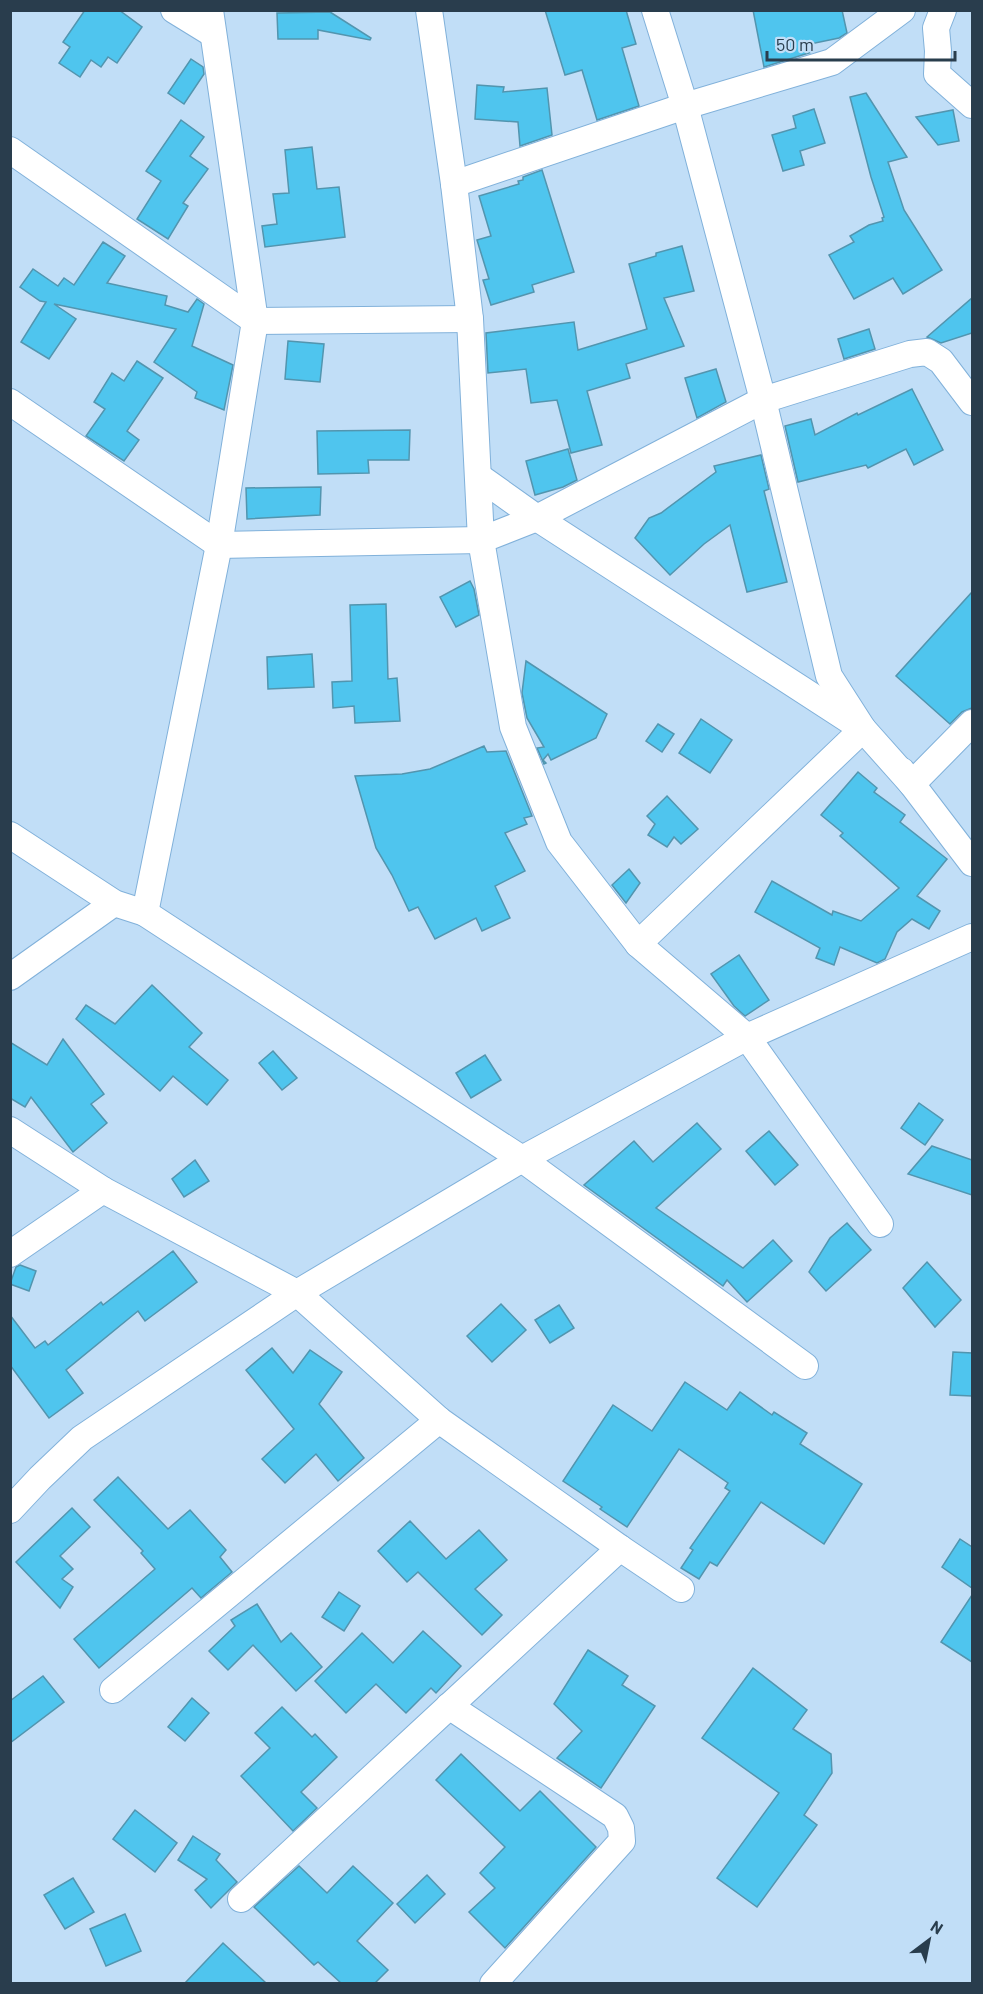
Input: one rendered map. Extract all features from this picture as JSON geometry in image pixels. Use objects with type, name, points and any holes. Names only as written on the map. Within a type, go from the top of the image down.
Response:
[{"type":"street","points":[[145,913],[219,545],[255,321],[212,22],[174,10]]},
{"type":"street","points":[[429,10],[454,184],[470,319],[481,540],[513,727],[559,842],[639,944],[747,1037],[880,1224]]},
{"type":"street","points":[[655,10],[686,106],[763,400],[829,676],[863,729],[912,784]]},
{"type":"street","points":[[454,184],[686,106],[832,62],[902,10]]},
{"type":"street","points":[[944,10],[936,28],[937,74],[972,105]]},
{"type":"street","points":[[10,150],[255,321],[470,319]]},
{"type":"street","points":[[10,402],[219,545],[481,540],[537,518],[763,400],[910,354],[927,352],[941,361],[972,402]]},
{"type":"street","points":[[478,476],[537,518],[863,729]]},
{"type":"street","points":[[829,676],[972,863]]},
{"type":"street","points":[[912,784],[972,723]]},
{"type":"street","points":[[639,944],[863,729]]},
{"type":"street","points":[[10,835],[114,903],[145,913],[522,1159],[805,1366]]},
{"type":"street","points":[[10,976],[114,903]]},
{"type":"street","points":[[10,1510],[82,1438],[297,1293],[522,1159],[747,1037],[972,937]]},
{"type":"street","points":[[10,1130],[103,1190],[297,1293],[439,1420],[681,1589]]},
{"type":"street","points":[[10,1254],[103,1190]]},
{"type":"street","points":[[113,1690],[439,1420]]},
{"type":"street","points":[[241,1899],[620,1548]]},
{"type":"street","points":[[449,1706],[615,1816],[621,1828],[622,1841],[493,1983]]},
{"type":"building","points":[[85,10],[119,10],[142,27],[117,63],[108,57],[101,67],[91,60],[80,77],[59,63],[70,47],[63,42]]},
{"type":"building","points":[[545,10],[626,10],[636,44],[622,48],[639,106],[597,120],[582,70],[565,75]]},
{"type":"building","points":[[753,10],[842,10],[847,33],[839,38],[810,44],[812,52],[764,67]]},
{"type":"building","points":[[330,12],[371,38],[370,40],[318,30],[318,39],[278,39],[277,13]]},
{"type":"building","points":[[191,59],[203,67],[204,74],[184,104],[168,93]]},
{"type":"building","points":[[477,85],[504,87],[503,92],[547,88],[552,135],[520,146],[518,122],[475,119]]},
{"type":"building","points":[[866,93],[907,157],[888,162],[904,210],[942,270],[903,294],[893,278],[854,299],[829,255],[854,242],[850,236],[869,225],[883,221],[884,217],[850,97]]},
{"type":"building","points":[[814,109],[825,143],[800,151],[804,165],[783,171],[772,135],[796,128],[793,116]]},
{"type":"building","points":[[953,110],[959,141],[938,145],[916,117]]},
{"type":"building","points":[[181,120],[204,137],[190,156],[208,169],[183,203],[188,206],[168,239],[137,219],[161,181],[146,171]]},
{"type":"building","points":[[312,147],[317,189],[339,187],[345,237],[265,247],[262,226],[277,224],[273,194],[289,193],[285,150]]},
{"type":"building","points":[[542,170],[574,272],[532,285],[534,292],[491,305],[483,280],[489,279],[477,240],[491,236],[479,196],[519,184],[518,181],[523,180],[523,177]]},
{"type":"building","points":[[103,242],[125,256],[107,283],[167,296],[165,305],[188,312],[197,299],[204,304],[192,346],[233,365],[224,410],[195,398],[197,392],[154,362],[176,329],[54,304],[76,319],[49,359],[21,342],[46,302],[40,301],[20,287],[33,269],[58,286],[64,278],[74,285]]},
{"type":"building","points":[[682,246],[694,291],[664,298],[684,346],[626,364],[630,378],[587,391],[602,445],[571,453],[557,400],[531,403],[526,369],[488,373],[486,333],[574,322],[578,350],[647,329],[629,264]]},
{"type":"building","points":[[972,298],[972,333],[941,343],[927,337]]},
{"type":"building","points":[[869,329],[875,349],[844,359],[838,339]]},
{"type":"building","points":[[288,341],[324,344],[320,382],[285,379]]},
{"type":"building","points":[[137,361],[163,378],[127,431],[139,440],[124,461],[86,436],[105,409],[94,402],[112,373],[124,381]]},
{"type":"building","points":[[716,369],[726,402],[697,418],[685,378]]},
{"type":"building","points":[[912,389],[943,450],[914,465],[906,449],[868,468],[866,465],[798,482],[785,426],[811,419],[815,435],[857,413],[858,415]]},
{"type":"building","points":[[410,430],[409,460],[368,460],[369,473],[318,474],[317,431]]},
{"type":"building","points":[[568,449],[577,480],[563,487],[535,495],[526,461]]},
{"type":"building","points":[[761,455],[769,489],[764,491],[787,582],[747,592],[730,525],[704,544],[670,575],[635,538],[649,518],[661,513],[716,472],[714,466]]},
{"type":"building","points":[[321,487],[320,515],[247,519],[246,488]]},
{"type":"building","points":[[470,581],[474,589],[479,615],[456,627],[440,597]]},
{"type":"building","points":[[972,592],[972,708],[962,712],[950,724],[896,676]]},
{"type":"building","points":[[386,604],[388,679],[397,678],[400,721],[355,723],[354,706],[333,708],[332,682],[352,681],[350,605]]},
{"type":"building","points":[[312,654],[314,687],[268,689],[267,657]]},
{"type":"building","points":[[526,661],[607,714],[596,738],[551,760],[548,754],[543,760],[546,763],[544,764],[537,748],[544,747],[527,718],[522,693]]},
{"type":"building","points":[[701,719],[732,740],[710,773],[679,753]]},
{"type":"building","points":[[658,724],[674,734],[662,752],[646,741]]},
{"type":"building","points":[[484,746],[487,752],[506,751],[532,816],[524,818],[527,824],[505,833],[525,871],[495,886],[510,918],[482,931],[476,918],[435,939],[418,907],[409,911],[376,848],[355,776],[402,774],[430,769]]},
{"type":"building","points":[[858,772],[877,788],[874,792],[905,815],[900,822],[947,859],[917,896],[940,911],[929,929],[912,919],[897,932],[885,959],[877,963],[840,947],[834,965],[816,958],[820,948],[755,912],[772,881],[832,915],[833,911],[861,921],[899,888],[840,836],[843,833],[821,815]]},
{"type":"building","points":[[667,796],[698,829],[681,844],[674,837],[667,847],[648,835],[655,824],[647,816]]},
{"type":"building","points":[[629,869],[640,883],[626,903],[612,885]]},
{"type":"building","points":[[739,955],[769,1000],[745,1016],[734,1006],[711,974]]},
{"type":"building","points":[[152,985],[202,1033],[189,1047],[228,1080],[207,1105],[173,1076],[160,1091],[76,1019],[86,1005],[115,1024]]},
{"type":"building","points":[[63,1039],[104,1094],[91,1104],[107,1123],[73,1152],[31,1097],[25,1107],[10,1098],[10,1042],[47,1065]]},
{"type":"building","points":[[273,1051],[297,1078],[282,1090],[259,1063]]},
{"type":"building","points":[[485,1055],[501,1080],[471,1098],[456,1073]]},
{"type":"building","points":[[919,1103],[943,1120],[925,1145],[901,1128]]},
{"type":"building","points":[[697,1123],[721,1149],[656,1208],[743,1268],[773,1240],[792,1261],[747,1302],[727,1280],[723,1286],[584,1185],[634,1141],[653,1162]]},
{"type":"building","points":[[769,1131],[798,1165],[775,1185],[746,1151]]},
{"type":"building","points":[[932,1146],[972,1160],[972,1195],[908,1174]]},
{"type":"building","points":[[195,1160],[209,1181],[184,1197],[172,1179]]},
{"type":"building","points":[[847,1223],[871,1250],[826,1291],[809,1272],[830,1238]]},
{"type":"building","points":[[173,1251],[197,1282],[145,1321],[138,1311],[66,1370],[83,1393],[49,1418],[10,1365],[10,1315],[35,1348],[45,1341],[48,1345],[101,1302],[103,1305]]},
{"type":"building","points":[[927,1262],[961,1300],[935,1327],[903,1288]]},
{"type":"building","points":[[20,1265],[36,1271],[29,1291],[10,1284],[16,1267]]},
{"type":"building","points":[[501,1304],[526,1330],[492,1362],[467,1336]]},
{"type":"building","points":[[559,1305],[574,1328],[550,1343],[535,1320]]},
{"type":"building","points":[[272,1348],[293,1373],[310,1350],[342,1372],[319,1404],[364,1458],[338,1481],[316,1454],[285,1483],[262,1459],[294,1429],[246,1370]]},
{"type":"building","points":[[953,1352],[972,1353],[972,1396],[950,1395]]},
{"type":"building","points":[[685,1382],[727,1410],[740,1392],[772,1415],[774,1412],[807,1433],[800,1444],[862,1484],[824,1544],[761,1502],[717,1566],[710,1562],[699,1579],[681,1568],[693,1550],[690,1548],[730,1491],[725,1488],[728,1483],[679,1449],[627,1527],[563,1481],[613,1405],[652,1431]]},
{"type":"building","points":[[118,1477],[168,1529],[190,1510],[226,1550],[220,1557],[232,1572],[201,1598],[192,1588],[99,1668],[74,1639],[155,1569],[141,1553],[143,1551],[94,1500]]},
{"type":"building","points":[[72,1508],[90,1527],[60,1556],[73,1569],[62,1579],[73,1587],[60,1608],[16,1562]]},
{"type":"building","points":[[410,1521],[446,1559],[479,1530],[507,1560],[475,1589],[502,1615],[482,1635],[418,1572],[407,1582],[378,1551]]},
{"type":"building","points":[[960,1539],[972,1547],[972,1588],[942,1567]]},
{"type":"building","points":[[339,1592],[360,1606],[344,1631],[322,1617]]},
{"type":"building","points":[[972,1595],[972,1662],[941,1642]]},
{"type":"building","points":[[257,1604],[281,1642],[291,1633],[322,1667],[296,1691],[253,1645],[228,1670],[209,1651],[235,1626],[231,1620]]},
{"type":"building","points":[[423,1631],[461,1666],[436,1693],[431,1688],[406,1713],[376,1684],[346,1713],[315,1681],[362,1633],[393,1663]]},
{"type":"building","points":[[588,1650],[628,1676],[622,1685],[655,1706],[601,1788],[557,1758],[582,1731],[554,1704]]},
{"type":"building","points":[[753,1668],[807,1710],[793,1729],[831,1754],[832,1773],[804,1815],[817,1825],[757,1907],[717,1878],[779,1793],[702,1738]]},
{"type":"building","points":[[43,1676],[64,1702],[10,1743],[10,1701]]},
{"type":"building","points":[[192,1698],[209,1713],[185,1741],[168,1727]]},
{"type":"building","points":[[282,1707],[312,1737],[315,1734],[337,1757],[301,1792],[317,1808],[293,1831],[241,1776],[270,1748],[255,1733]]},
{"type":"building","points":[[461,1754],[520,1811],[540,1791],[596,1847],[505,1948],[469,1912],[495,1888],[480,1873],[505,1847],[436,1780]]},
{"type":"building","points":[[135,1810],[177,1843],[155,1872],[113,1839]]},
{"type":"building","points":[[193,1836],[220,1854],[216,1860],[237,1882],[211,1908],[195,1890],[207,1879],[178,1860]]},
{"type":"building","points":[[299,1866],[327,1893],[353,1866],[393,1903],[357,1941],[388,1970],[375,1983],[341,1983],[318,1962],[314,1965],[254,1907]]},
{"type":"building","points":[[427,1875],[445,1894],[415,1923],[397,1904]]},
{"type":"building","points":[[73,1878],[94,1912],[65,1929],[44,1895]]},
{"type":"building","points":[[125,1914],[141,1951],[106,1966],[90,1929]]},
{"type":"building","points":[[223,1943],[266,1983],[185,1983]]}]
